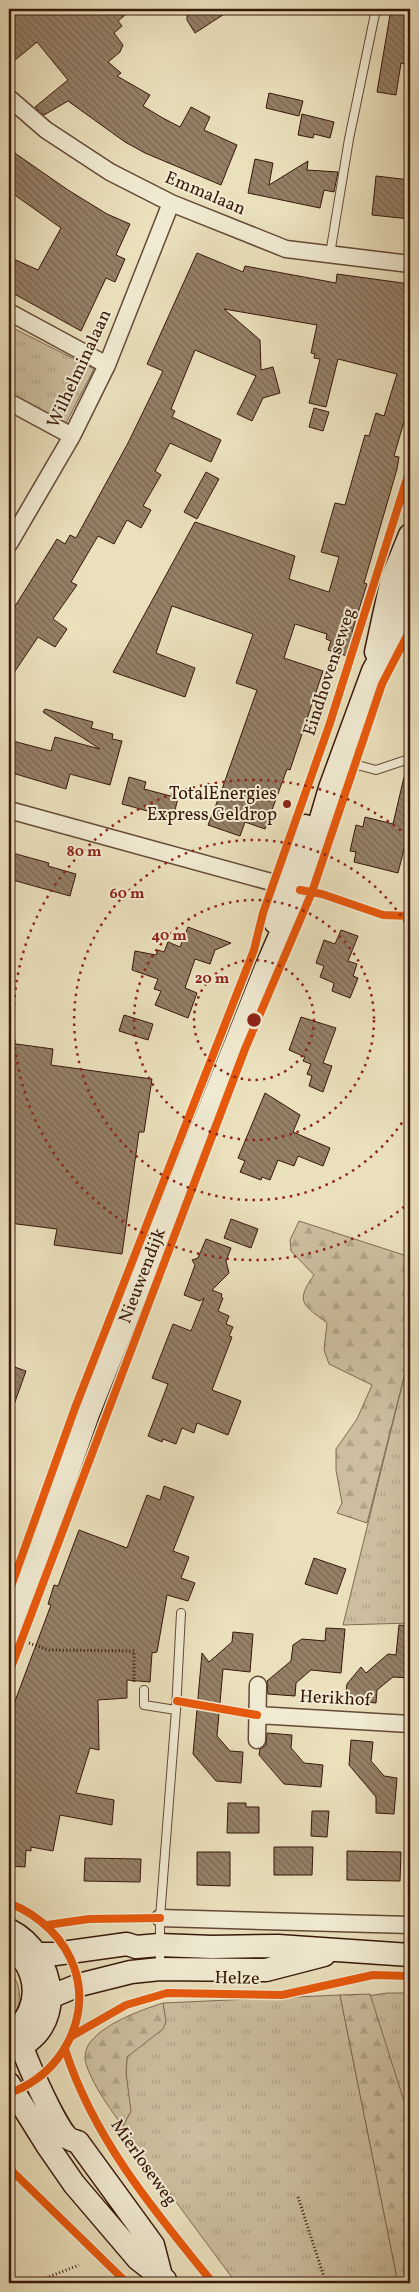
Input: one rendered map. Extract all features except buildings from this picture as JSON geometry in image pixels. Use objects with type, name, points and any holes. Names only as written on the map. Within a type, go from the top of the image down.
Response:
[{"type":"main road","name":"Eindhovenseweg","points":[[291,888],[373,671],[380,627],[404,583],[410,536]]},
{"type":"main road","name":"Nieuwendijk","points":[[15,1639],[88,1414],[265,970],[291,888]]},
{"type":"main road","points":[[9,1930],[26,1940],[37,1964],[50,1980],[50,1997],[45,2018],[20,2045]]},
{"type":"main road","name":"Helze","points":[[37,1964],[128,1953],[136,1947],[160,1944],[212,1947],[278,1946],[410,1955]]},
{"type":"main road","points":[[9,1947],[20,1956],[37,1964]]},
{"type":"main road","name":"Helze","points":[[50,1997],[78,1985],[131,1972],[160,1970],[266,1970],[342,1951]]},
{"type":"main road","points":[[37,1964],[30,2009],[19,2033],[20,2045],[35,2080],[67,2137],[78,2142],[152,2246],[164,2280]]},
{"type":"main road","points":[[9,2084],[74,2184],[138,2259],[164,2280]]},
{"type":"street","name":"Emmalaan","points":[[9,98],[46,130],[102,167],[172,203],[286,249],[410,264]]},
{"type":"street","name":"Wilhelminalaan","points":[[9,544],[72,436],[107,365],[172,203]]},
{"type":"street","points":[[9,312],[107,365]]},
{"type":"street","points":[[9,402],[72,436]]},
{"type":"street","points":[[9,810],[291,888]]},
{"type":"street","points":[[257,1740],[258,1685]]},
{"type":"street","name":"Herikhof","points":[[257,1715],[410,1724]]},
{"type":"street","points":[[160,1918],[410,1925]]},
{"type":"lane","points":[[330,254],[350,139],[376,9]]},
{"type":"lane","points":[[340,760],[376,770],[409,759],[410,756]]},
{"type":"lane","points":[[160,1970],[160,1918],[176,1710],[181,1612]]},
{"type":"lane","points":[[144,1690],[144,1705],[176,1710]]},
{"type":"path","points":[[15,1639],[49,1650],[134,1652],[134,1687],[144,1690]]},
{"type":"path","points":[[298,2197],[326,2283]]},
{"type":"path","points":[[33,2283],[79,2265]]},
{"type":"green space","points":[[9,326],[94,369],[66,423],[9,394]]},
{"type":"green space","points":[[299,1221],[410,1257],[410,1353],[367,1523],[337,1513],[342,1503],[336,1470],[336,1449],[357,1419],[372,1385],[329,1364],[324,1350],[327,1323],[312,1312],[304,1303],[303,1298],[304,1292],[314,1275],[291,1251],[290,1240]]},
{"type":"green space","points":[[410,1353],[410,1623],[343,1625]]},
{"type":"green space","points":[[9,1970],[17,1982],[20,1995],[17,2008],[9,2020]]},
{"type":"green space","points":[[387,1993],[410,1993],[410,2263],[354,1998]]},
{"type":"green space","points":[[370,1994],[410,2120],[410,2283],[398,2283],[340,1995]]},
{"type":"green space","points":[[340,1995],[398,2283],[236,2283],[137,2149],[123,2126],[130,2113],[126,2073],[127,2057],[165,2019],[163,2003]]},
{"type":"green space","points":[[163,2003],[166,2022],[163,2029],[127,2057],[126,2073],[131,2111],[123,2126],[106,2103],[90,2075],[85,2058],[87,2048],[103,2030],[128,2016]]},
{"type":"cycle path","points":[[9,1592],[75,1408],[254,950],[263,913],[329,726],[410,469]]},
{"type":"cycle path","points":[[9,1673],[245,1049],[312,892],[382,684],[410,630]]},
{"type":"cycle path","points":[[300,890],[322,894],[383,915],[410,916]]},
{"type":"cycle path","points":[[177,1701],[257,1715]]},
{"type":"cycle path","points":[[9,1903],[32,1915],[50,1930],[65,1948],[74,1968],[79,1990],[78,2013],[71,2035],[58,2058],[36,2079],[9,2093]]},
{"type":"cycle path","points":[[47,1925],[89,1919],[160,1918]]},
{"type":"cycle path","points":[[72,2036],[126,2005],[167,1993],[282,1995],[373,1975],[410,1976]]},
{"type":"cycle path","name":"Mierloseweg","points":[[65,2049],[77,2082],[109,2143],[148,2201],[213,2283]]},
{"type":"cycle path","points":[[9,2168],[127,2283]]},
{"type":"place","name":"TotalEnergies Express Geldrop","points":[[287,804]]}]
